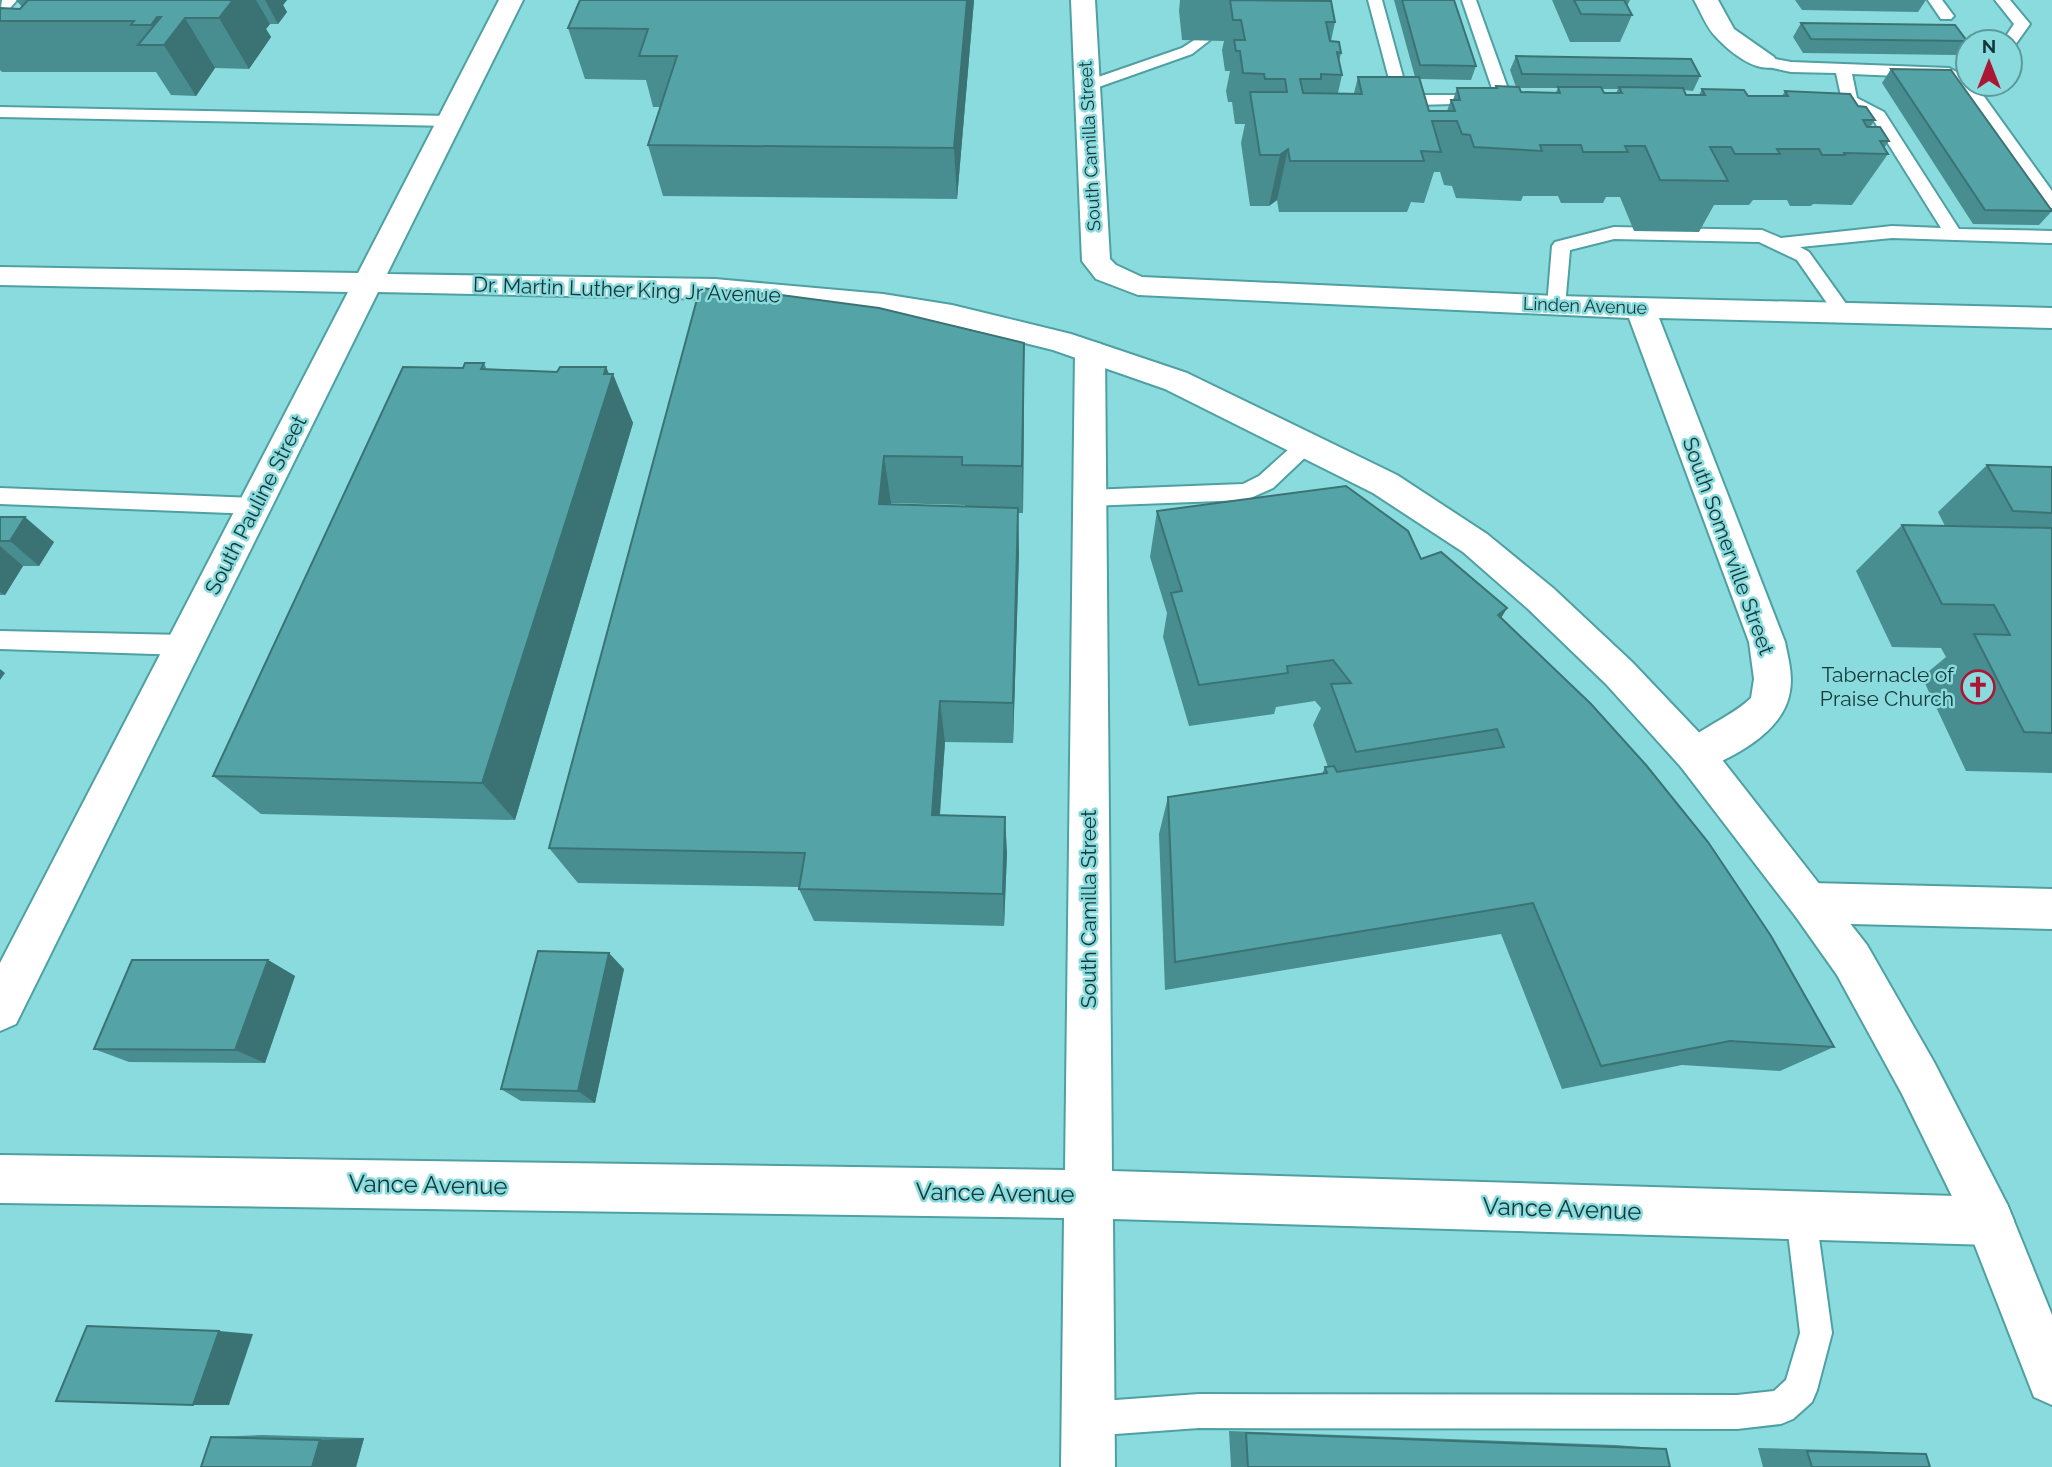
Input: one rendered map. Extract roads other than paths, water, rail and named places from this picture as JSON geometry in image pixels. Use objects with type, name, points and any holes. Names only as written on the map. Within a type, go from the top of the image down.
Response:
[{"type":"street","name":"South Pauline Street","points":[[0,1009],[511,0]]},
{"type":"street","name":"South Camilla Street","points":[[1083,0],[1096,261],[1106,272],[1119,279]]},
{"type":"street","points":[[1706,0],[1725,33],[1765,62]]},
{"type":"street","name":"Dr. Martin Luther King Jr Avenue","points":[[0,276],[715,289],[870,303],[952,315],[1090,351],[1176,381],[1385,484],[1475,543],[1540,598],[1619,673],[1695,755],[1811,903],[1852,960],[1918,1078],[1990,1221],[2052,1379]]},
{"type":"street","name":"Linden Avenue","points":[[1119,279],[1138,286],[1164,289],[1556,306],[2052,318]]},
{"type":"street","name":"South Somerville Street","points":[[1640,307],[1767,642],[1773,677],[1769,703],[1751,722],[1695,755]]},
{"type":"street","name":"South Camilla Street","points":[[1088,1467],[1090,351]]},
{"type":"street","points":[[1811,903],[2052,909]]},
{"type":"street","name":"Vance Avenue","points":[[0,1179],[1090,1195],[1990,1221]]},
{"type":"lane","points":[[0,11],[10,0]]},
{"type":"lane","points":[[1375,0],[1399,91],[1416,100],[1510,100],[1469,0]]},
{"type":"lane","points":[[1935,0],[1946,16]]},
{"type":"lane","points":[[2002,0],[2022,24],[2019,28]]},
{"type":"lane","points":[[1087,86],[1187,51],[1202,40]]},
{"type":"lane","points":[[1765,62],[1843,69],[1954,72]]},
{"type":"lane","points":[[1843,69],[1850,100]]},
{"type":"lane","points":[[1949,74],[1966,83],[2052,203]]},
{"type":"lane","points":[[1813,103],[1840,103],[1850,100],[1878,115],[1954,234]]},
{"type":"lane","points":[[0,112],[450,121]]},
{"type":"lane","points":[[1779,244],[1892,232],[2052,237]]},
{"type":"lane","points":[[1556,306],[1561,246],[1614,233],[1762,236],[1803,256],[1843,312]]},
{"type":"lane","points":[[1088,498],[1246,492],[1266,482],[1306,445]]},
{"type":"lane","points":[[0,496],[255,506]]},
{"type":"lane","points":[[0,640],[184,645]]},
{"type":"lane","points":[[1088,1419],[1199,1411],[1737,1412],[1781,1407],[1800,1390],[1816,1333],[1801,1216]]},
{"type":"place","name":"Tabernacle of Praise Church","points":[[1978,687]]}]
